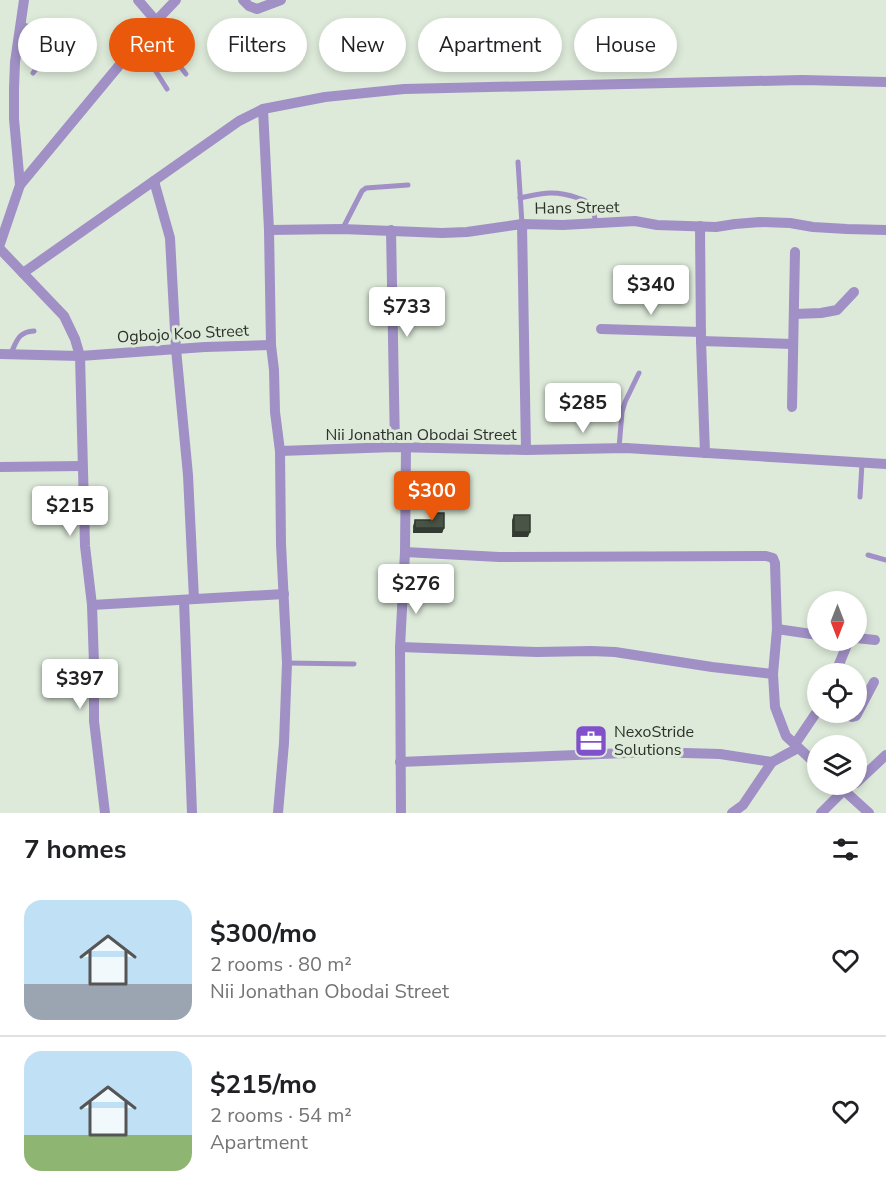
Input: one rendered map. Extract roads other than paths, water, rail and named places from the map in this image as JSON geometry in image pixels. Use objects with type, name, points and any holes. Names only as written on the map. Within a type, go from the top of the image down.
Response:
[{"type":"street","points":[[21,18],[24,0]]},
{"type":"street","points":[[138,0],[149,18]]},
{"type":"street","points":[[159,18],[176,0]]},
{"type":"street","points":[[243,0],[256,9],[281,0]]},
{"type":"street","points":[[18,39],[15,62],[14,119],[20,185]]},
{"type":"street","points":[[0,244],[20,185],[114,72]]},
{"type":"street","points":[[23,273],[239,121],[262,109],[325,97],[404,89],[802,80],[886,82]]},
{"type":"street","points":[[262,109],[269,230],[271,345]]},
{"type":"street","points":[[154,181],[170,238],[176,349],[188,476],[192,813]]},
{"type":"street","name":"Hans Street","points":[[269,230],[467,232],[522,224],[595,224],[635,221],[657,225],[716,227],[760,222],[790,223],[847,229],[886,230]]},
{"type":"street","points":[[522,224],[526,450]]},
{"type":"street","points":[[700,226],[705,453]]},
{"type":"street","points":[[391,230],[395,447]]},
{"type":"street","points":[[0,249],[64,316],[80,356],[85,546],[92,605],[94,721],[105,813]]},
{"type":"street","points":[[792,407],[795,252]]},
{"type":"street","points":[[794,314],[820,314],[837,310],[854,292]]},
{"type":"street","points":[[601,329],[793,344]]},
{"type":"street","name":"Ogbojo Koo Street","points":[[5,354],[80,356],[271,345],[280,451],[281,538],[288,663],[278,813]]},
{"type":"street","name":"Nii Jonathan Obodai Street","points":[[280,451],[395,447],[526,450],[619,448],[886,464]]},
{"type":"street","points":[[401,813],[400,647],[405,552],[406,448]]},
{"type":"street","points":[[0,467],[82,466]]},
{"type":"street","points":[[405,552],[499,557],[766,555],[773,558],[777,629],[773,674],[775,707],[786,736],[807,756]]},
{"type":"street","points":[[92,605],[284,594]]},
{"type":"street","points":[[777,629],[807,633]]},
{"type":"street","points":[[867,639],[875,640]]},
{"type":"street","points":[[400,647],[537,652],[615,652],[773,674]]},
{"type":"street","points":[[867,695],[874,682]]},
{"type":"street","points":[[732,813],[743,805],[772,762],[797,746],[810,723]]},
{"type":"street","points":[[400,762],[650,752],[720,754],[772,762]]},
{"type":"street","points":[[867,774],[886,756]]},
{"type":"street","points":[[821,813],[837,795]]},
{"type":"street","points":[[849,795],[869,813]]},
{"type":"lane","points":[[156,72],[167,89]]},
{"type":"lane","points":[[518,162],[522,224]]},
{"type":"lane","points":[[342,229],[362,191],[366,188],[408,185]]},
{"type":"lane","points":[[520,198],[543,193],[566,194],[589,202],[594,211],[595,224]]},
{"type":"lane","points":[[5,354],[21,334],[34,331]]},
{"type":"lane","points":[[619,448],[622,412],[639,373]]},
{"type":"lane","points":[[860,497],[862,463]]},
{"type":"lane","points":[[868,555],[886,560]]},
{"type":"lane","points":[[288,663],[354,664]]},
{"type":"place","name":"NexoStride Solutions","points":[[591,741]]}]
